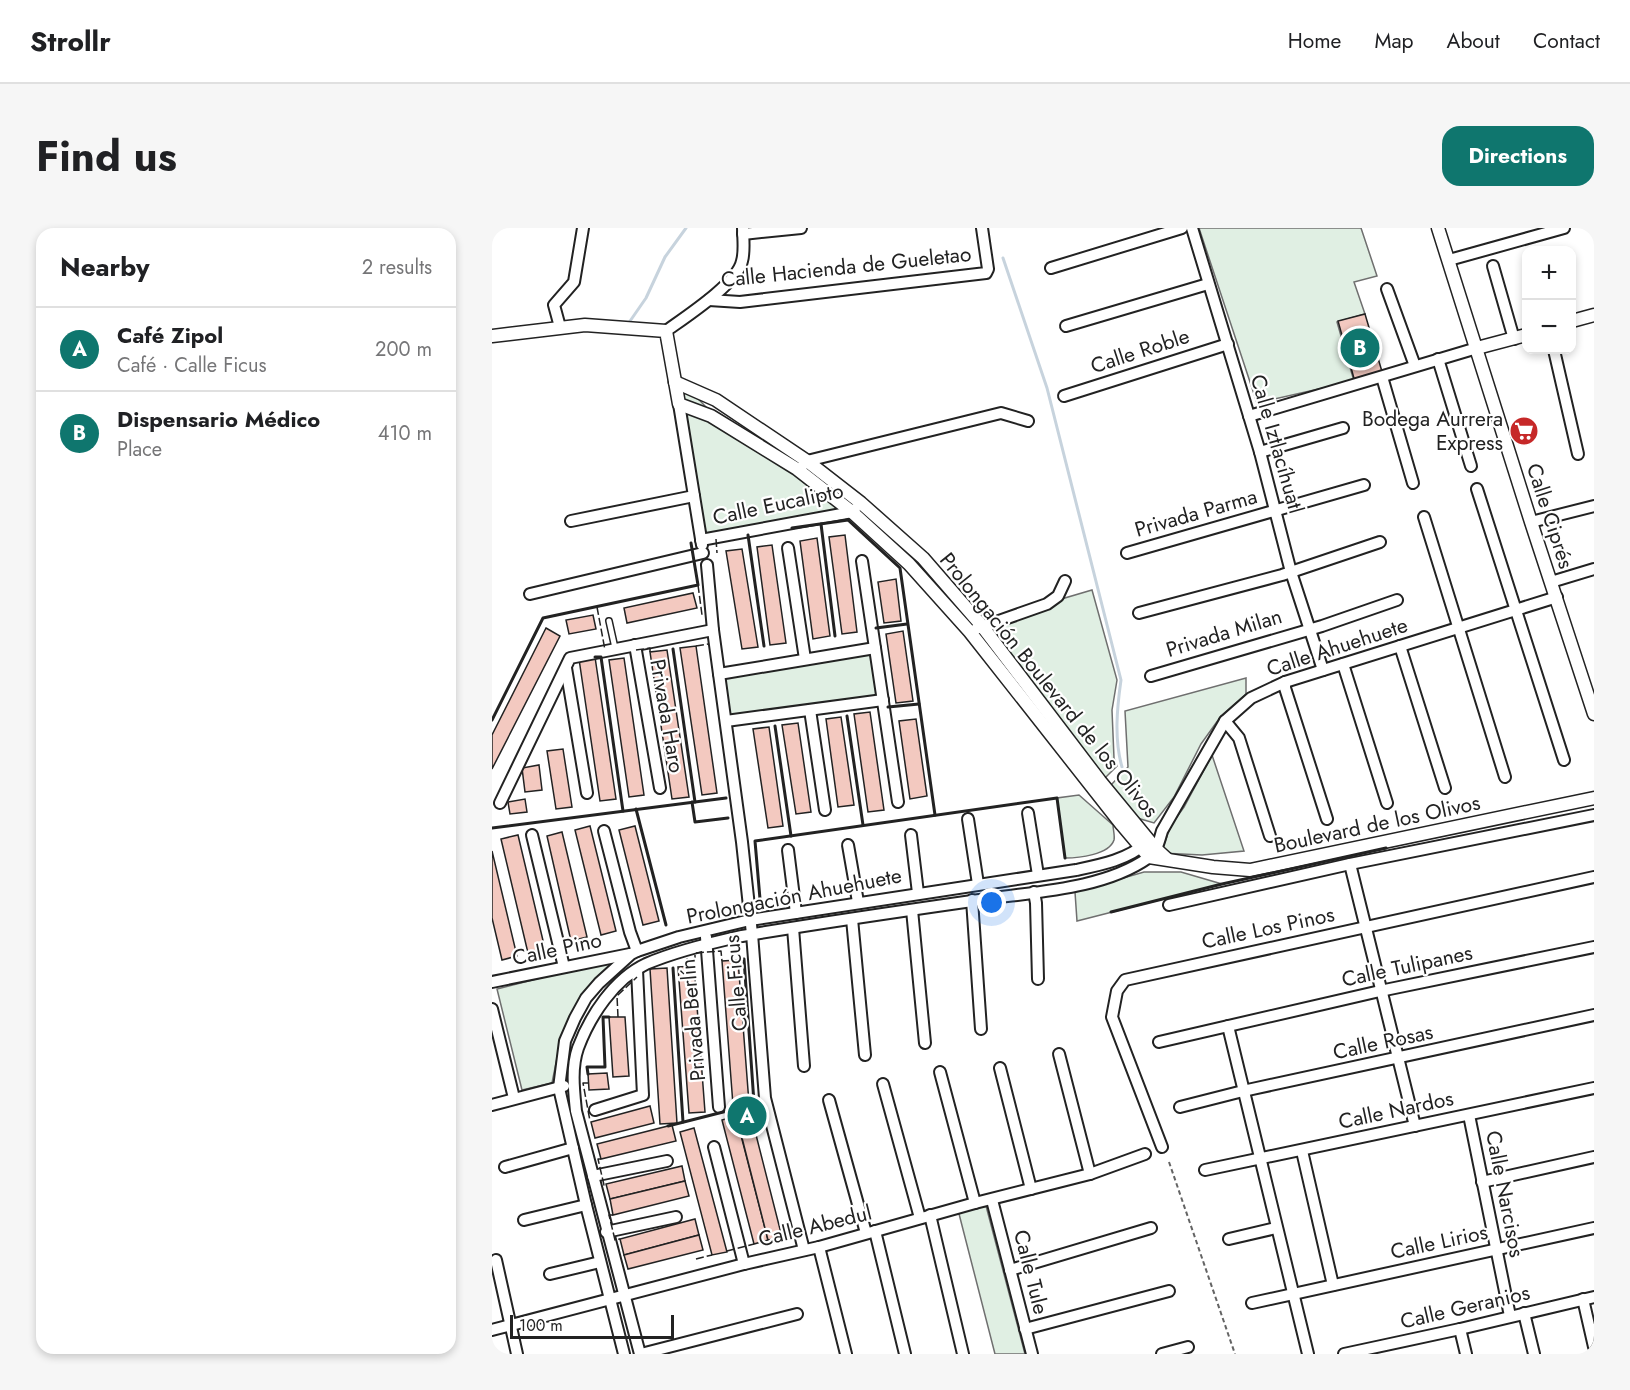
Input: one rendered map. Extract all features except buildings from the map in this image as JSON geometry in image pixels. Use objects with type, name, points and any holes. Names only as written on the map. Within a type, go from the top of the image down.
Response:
[{"type":"street","points":[[560,327],[554,305],[574,282],[583,228]]},
{"type":"street","points":[[492,336],[585,326],[666,331],[708,300],[731,279],[742,263],[743,231],[801,228]]},
{"type":"street","name":"Calle Hacienda de Gueletao","points":[[708,300],[740,302],[987,272],[982,228]]},
{"type":"street","points":[[1051,268],[1182,228]]},
{"type":"street","name":"Calle Iztlacíhuatl","points":[[1192,228],[1260,452],[1291,572],[1323,670]]},
{"type":"street","name":"Calle Ciprés","points":[[1438,228],[1594,714]]},
{"type":"street","points":[[1449,260],[1538,231],[1564,228]]},
{"type":"street","points":[[1493,266],[1514,339]]},
{"type":"street","points":[[1066,326],[1208,284]]},
{"type":"street","points":[[1387,289],[1415,366]]},
{"type":"street","points":[[1576,320],[1594,315]]},
{"type":"street","points":[[666,331],[679,404]]},
{"type":"street","points":[[1249,416],[1382,378],[1438,359],[1522,337]]},
{"type":"street","name":"Calle Roble","points":[[1064,396],[1228,344]]},
{"type":"street","points":[[1555,354],[1578,454]]},
{"type":"street","points":[[1438,359],[1471,466]]},
{"type":"street","points":[[1382,378],[1413,483]]},
{"type":"street","name":"Prolongación Boulevard de los Olivos","points":[[675,382],[716,400],[922,558],[982,626],[1149,849]]},
{"type":"street","name":"Prolongación Boulevard de los Olivos","points":[[679,404],[711,416],[802,465]]},
{"type":"street","name":"Calle Ficus","points":[[679,404],[705,559],[726,721],[752,934],[765,1098],[804,1250]]},
{"type":"street","points":[[802,465],[1001,413],[1028,421]]},
{"type":"street","points":[[1260,452],[1343,428]]},
{"type":"street","name":"Privada Parma","points":[[1127,553],[1364,485]]},
{"type":"street","points":[[1477,489],[1564,760]]},
{"type":"street","points":[[571,521],[694,496]]},
{"type":"street","points":[[1531,522],[1594,506]]},
{"type":"street","name":"Prolongación Boulevard de los Olivos","points":[[856,508],[970,632],[1149,849]]},
{"type":"street","name":"Calle Eucalipto","points":[[701,540],[856,508]]},
{"type":"street","points":[[1424,517],[1505,777]]},
{"type":"street","points":[[1139,613],[1291,572],[1380,542]]},
{"type":"street","points":[[788,548],[805,659]]},
{"type":"street","points":[[530,594],[705,559]]},
{"type":"street","points":[[862,561],[898,802]]},
{"type":"street","points":[[1551,582],[1594,569]]},
{"type":"street","points":[[970,632],[1047,603],[1058,596],[1065,581]]},
{"type":"street","name":"Calle Ahuehuete","points":[[1149,849],[1162,831],[1225,721],[1251,698],[1285,682],[1557,597]]},
{"type":"street","name":"Privada Milan","points":[[1151,676],[1396,600]]},
{"type":"street","points":[[500,803],[570,658],[610,650],[636,648],[713,630]]},
{"type":"street","points":[[719,674],[805,659],[874,643]]},
{"type":"street","points":[[1400,646],[1445,788]]},
{"type":"street","name":"Privada Haro","points":[[636,648],[660,788]]},
{"type":"street","points":[[1343,664],[1387,803]]},
{"type":"street","points":[[566,667],[587,793]]},
{"type":"street","points":[[1285,682],[1327,819]]},
{"type":"street","points":[[726,721],[811,715],[884,706]]},
{"type":"street","points":[[811,715],[825,810]]},
{"type":"street","points":[[1225,721],[1239,738],[1270,836]]},
{"type":"street","name":"Boulevard de los Olivos","points":[[1149,849],[1156,860],[1251,870],[1594,798]]},
{"type":"street","points":[[1029,813],[1038,875]]},
{"type":"street","points":[[1169,905],[1350,864],[1594,815]]},
{"type":"street","points":[[968,819],[978,884]]},
{"type":"street","points":[[604,831],[634,952]]},
{"type":"street","points":[[532,835],[564,967]]},
{"type":"street","points":[[911,835],[918,893]]},
{"type":"street","points":[[848,845],[858,902]]},
{"type":"street","name":"Prolongación Ahuehuete","points":[[624,1354],[559,1088],[565,1041],[586,998],[599,983],[634,952],[750,920],[1076,870],[1111,862],[1149,849]]},
{"type":"street","name":"Prolongación Ahuehuete","points":[[640,1354],[606,1232],[576,1111],[573,1083],[578,1049],[599,1008],[611,992],[646,964],[706,944],[752,934],[1091,882],[1122,872],[1149,849]]},
{"type":"street","points":[[788,850],[796,913]]},
{"type":"street","points":[[1350,864],[1415,1126]]},
{"type":"street","name":"Calle Los Pinos","points":[[1162,1147],[1112,1017],[1117,991],[1125,980],[1594,877]]},
{"type":"street","points":[[1034,892],[1038,979]]},
{"type":"street","points":[[972,900],[981,1029]]},
{"type":"street","points":[[912,910],[925,1043]]},
{"type":"street","points":[[852,919],[865,1055]]},
{"type":"street","points":[[793,928],[804,1066]]},
{"type":"street","name":"Privada Berlín","points":[[706,931],[719,1107]]},
{"type":"street","name":"Calle Tulipanes","points":[[1159,1042],[1380,991],[1594,947]]},
{"type":"street","name":"Calle Pino","points":[[492,981],[634,952]]},
{"type":"street","points":[[595,1110],[643,1095],[637,973]]},
{"type":"street","points":[[492,1009],[514,1098]]},
{"type":"street","name":"Calle Rosas","points":[[1180,1107],[1243,1091],[1594,1015]]},
{"type":"street","points":[[1228,1026],[1308,1354]]},
{"type":"street","points":[[1059,1054],[1090,1174]]},
{"type":"street","points":[[1000,1068],[1031,1189]]},
{"type":"street","points":[[940,1072],[975,1203]]},
{"type":"street","points":[[492,1105],[573,1083]]},
{"type":"street","points":[[883,1084],[925,1217],[963,1354]]},
{"type":"street","name":"Calle Nardos","points":[[1205,1170],[1594,1088]]},
{"type":"street","points":[[829,1100],[871,1232],[905,1354]]},
{"type":"street","name":"Calle Narcisos","points":[[1469,1115],[1510,1317]]},
{"type":"street","points":[[714,1147],[744,1264]]},
{"type":"street","points":[[505,1167],[573,1148]]},
{"type":"street","points":[[1302,1151],[1333,1285]]},
{"type":"street","name":"Calle Abedul","points":[[492,1330],[624,1294],[819,1247],[975,1203],[1090,1174],[1145,1154]]},
{"type":"street","points":[[1482,1182],[1594,1157]]},
{"type":"street","points":[[593,1176],[667,1161]]},
{"type":"street","name":"Calle Tule","points":[[992,1200],[1032,1354]]},
{"type":"street","points":[[524,1220],[586,1204]]},
{"type":"street","points":[[606,1232],[676,1217]]},
{"type":"street","points":[[1010,1270],[1151,1228]]},
{"type":"street","points":[[1229,1239],[1276,1228]]},
{"type":"street","name":"Calle Lirios","points":[[1252,1303],[1594,1228]]},
{"type":"street","points":[[819,1247],[846,1354]]},
{"type":"street","points":[[496,1260],[517,1354]]},
{"type":"street","points":[[550,1274],[600,1262]]},
{"type":"street","points":[[1025,1329],[1169,1291]]},
{"type":"street","points":[[1589,1298],[1594,1347]]},
{"type":"street","name":"Calle Geranios","points":[[1344,1354],[1589,1298]]},
{"type":"street","points":[[1524,1313],[1534,1354]]},
{"type":"street","points":[[640,1354],[797,1314]]},
{"type":"street","points":[[1460,1329],[1466,1354]]},
{"type":"street","points":[[1399,1342],[1401,1354]]},
{"type":"street","points":[[1162,1354],[1188,1347]]},
{"type":"lane","points":[[609,621],[610,650]]},
{"type":"path","points":[[1169,1162],[1235,1354]]},
{"type":"green space","points":[[1199,228],[1361,228],[1377,276],[1354,282],[1365,314],[1337,322],[1354,381],[1257,403]]},
{"type":"green space","points":[[674,374],[706,407],[797,469],[852,512],[706,538]]},
{"type":"green space","points":[[1092,590],[1117,680],[1112,710],[1114,758],[1117,766],[1105,778],[980,623]]},
{"type":"green space","points":[[874,648],[882,700],[730,720],[724,673]]},
{"type":"green space","points":[[1246,678],[1246,694],[1221,716],[1201,744],[1174,797],[1154,823],[1134,817],[1111,785],[1128,767],[1125,711]]},
{"type":"green space","points":[[1212,755],[1244,851],[1202,855],[1161,853],[1171,825],[1184,807]]},
{"type":"green space","points":[[1079,795],[1113,825],[1114,840],[1111,845],[1100,852],[1065,858],[1057,798]]},
{"type":"green space","points":[[1144,872],[1181,872],[1222,884],[1077,921],[1075,892]]},
{"type":"green space","points":[[615,959],[583,994],[561,1038],[552,1083],[522,1090],[497,989]]},
{"type":"green space","points":[[985,1202],[1025,1354],[995,1354],[957,1206]]},
{"type":"waterway","points":[[628,324],[646,298],[665,257],[686,228]]},
{"type":"waterway","points":[[1003,258],[1047,388],[1121,680],[1117,735],[1122,767]]},
{"type":"fence","points":[[716,539],[717,553]]},
{"type":"fence","points":[[698,585],[702,615]]},
{"type":"fence","points":[[597,607],[605,650]]},
{"type":"fence","points":[[696,646],[708,644]]},
{"type":"fence","points":[[636,650],[650,648],[650,652]]},
{"type":"fence","points":[[688,966],[687,959],[695,959],[695,953],[721,951],[722,961]]},
{"type":"fence","points":[[618,1017],[617,996],[637,977]]},
{"type":"fence","points":[[588,1083],[583,1083],[590,1121]]},
{"type":"fence","points":[[601,1159],[598,1159],[604,1185],[606,1184]]},
{"type":"fence","points":[[613,1215],[609,1215],[615,1240],[620,1239]]},
{"type":"fence","points":[[727,1251],[754,1244]]},
{"type":"fence","points":[[696,1259],[712,1255]]},
{"type":"wall","points":[[792,528],[848,520],[900,568],[935,815]]},
{"type":"wall","points":[[821,524],[835,636]]},
{"type":"wall","points":[[748,535],[764,646]]},
{"type":"wall","points":[[492,720],[543,618],[698,585],[691,543]]},
{"type":"wall","points":[[876,628],[907,624]]},
{"type":"wall","points":[[673,649],[695,802]]},
{"type":"wall","points":[[595,657],[601,657],[623,811]]},
{"type":"wall","points":[[888,707],[919,704]]},
{"type":"wall","points":[[847,716],[863,825]]},
{"type":"wall","points":[[775,726],[791,836]]},
{"type":"wall","points":[[492,828],[726,798]]},
{"type":"wall","points":[[760,899],[755,841],[1057,798],[1065,858]]},
{"type":"wall","points":[[692,802],[695,822],[728,818]]},
{"type":"wall","points":[[636,809],[666,925]]},
{"type":"wall","points":[[1111,912],[1222,884],[1386,848]]},
{"type":"wall","points":[[738,960],[744,959],[754,1103],[749,1103]]},
{"type":"wall","points":[[673,968],[683,1122]]},
{"type":"wall","points":[[588,1074],[587,1067],[605,1067],[603,1017],[609,1017]]},
{"type":"wall","points":[[668,1126],[735,1109]]},
{"type":"place","name":"Dispensario Médico","points":[[1360,348]]},
{"type":"place","name":"Bodega Aurrera Express","points":[[1524,431]]},
{"type":"place","name":"Café Zipol","points":[[747,1116]]}]
